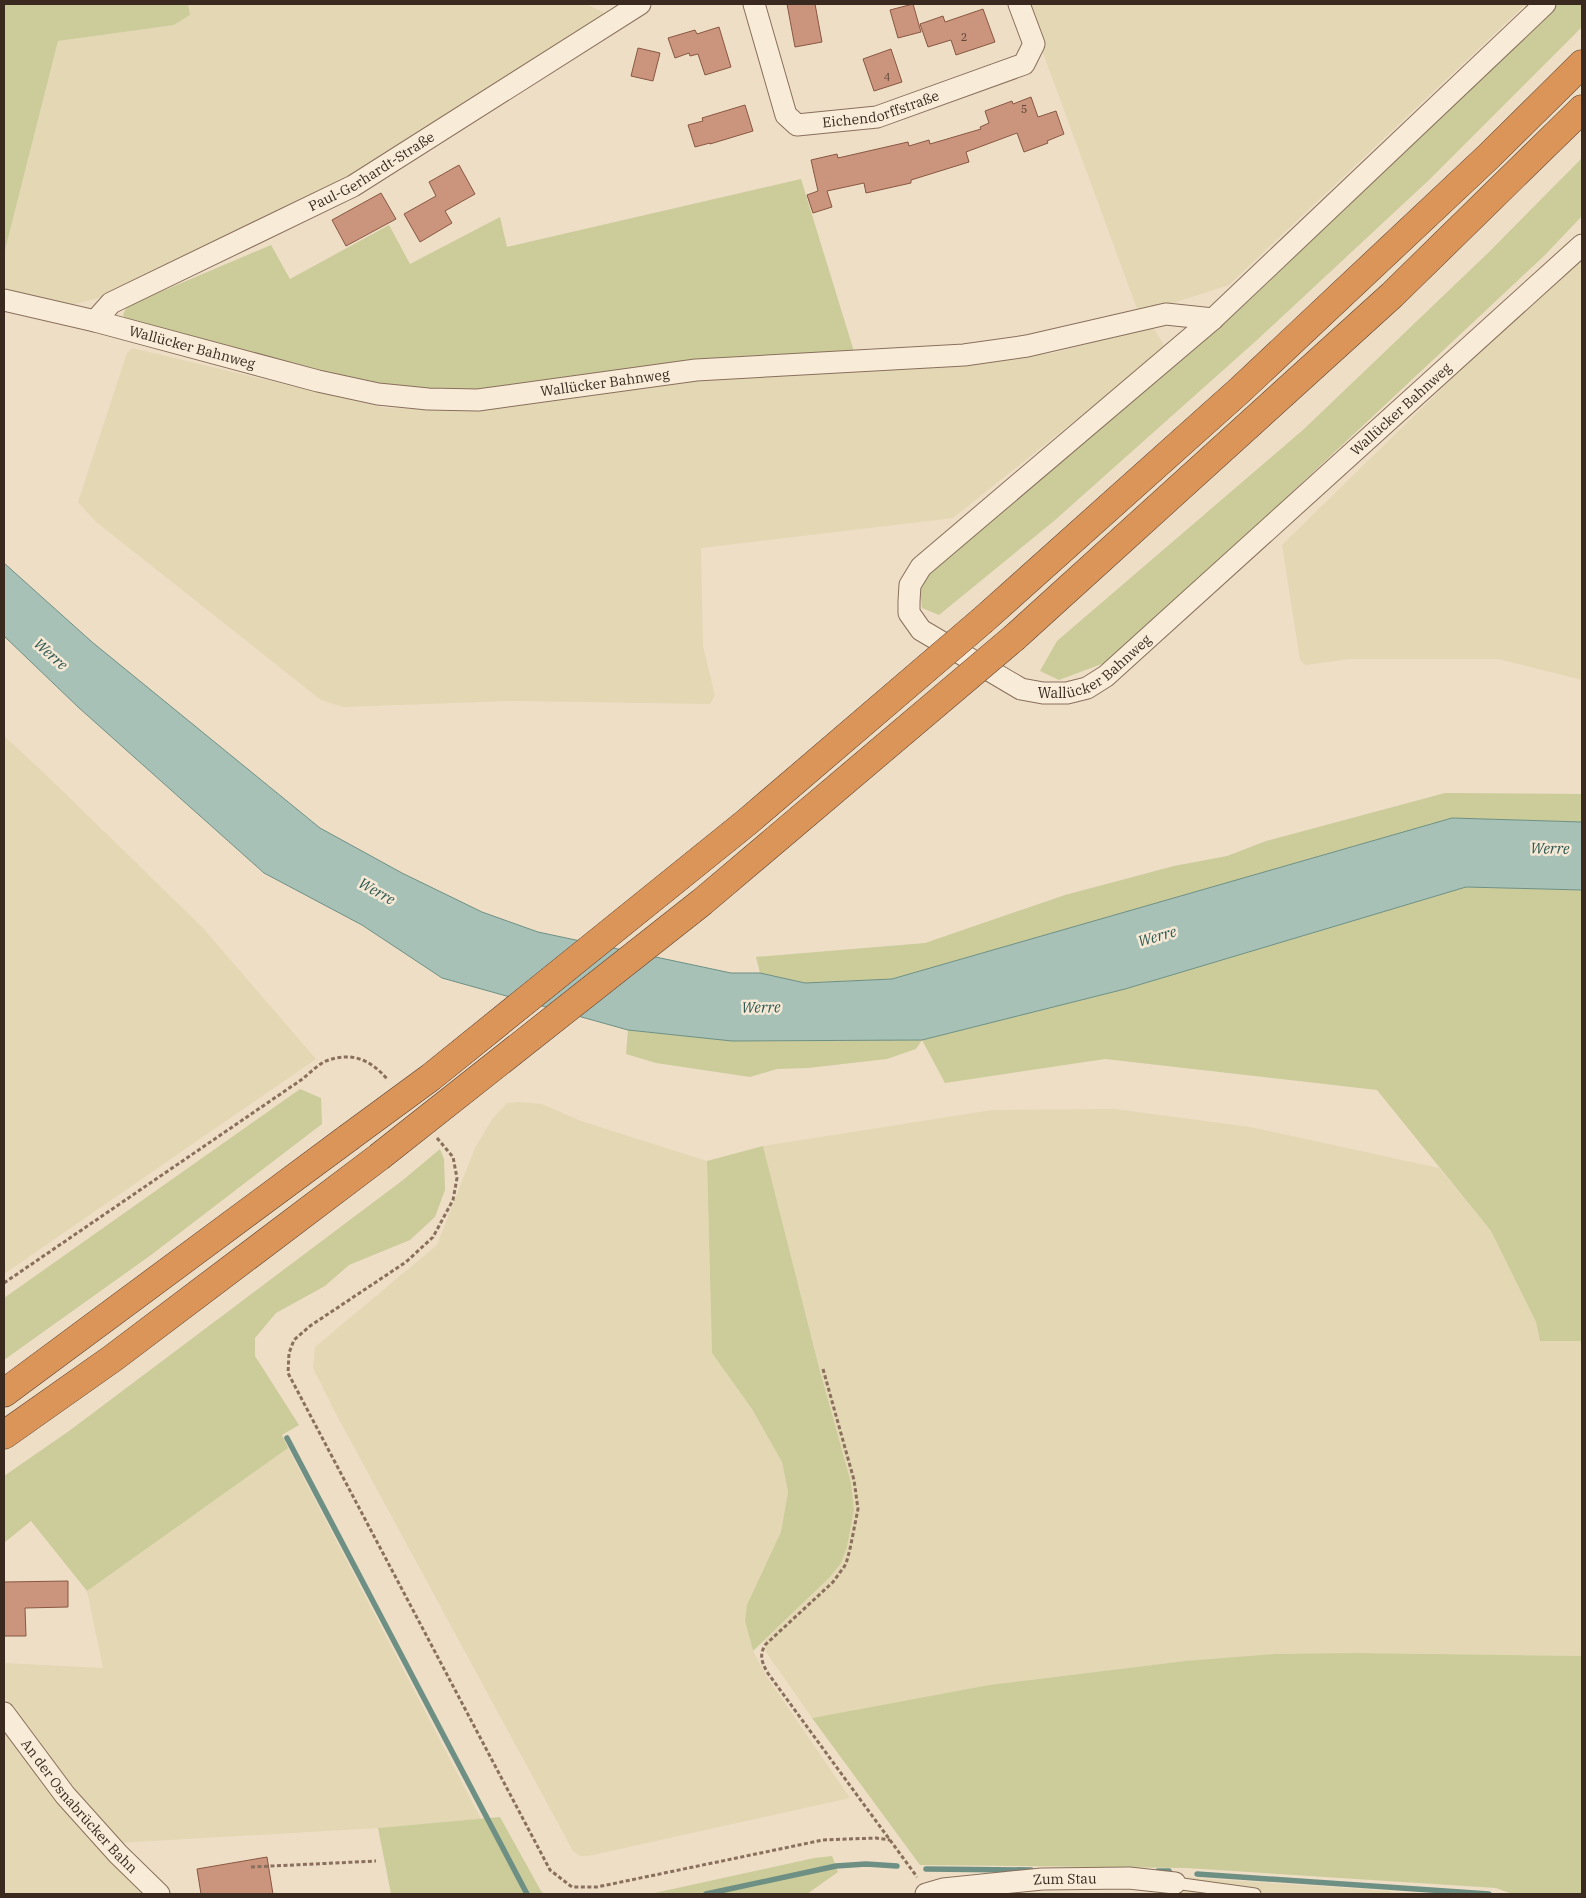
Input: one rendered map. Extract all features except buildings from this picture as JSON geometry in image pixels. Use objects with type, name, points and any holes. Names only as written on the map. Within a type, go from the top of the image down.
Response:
[{"type":"highway","points":[[4,1393],[431,1077],[748,822],[983,620],[1240,390],[1489,156],[1582,64]]},
{"type":"highway","points":[[4,1435],[113,1358],[379,1157],[702,902],[1015,637],[1392,295],[1582,109]]},
{"type":"street","name":"Paul-Gerhardt-Straße","points":[[95,321],[111,303],[353,186],[640,4]]},
{"type":"street","name":"Eichendorffstraße","points":[[754,4],[786,115],[797,125],[877,116],[1024,64],[1034,44],[1019,4]]},
{"type":"street","name":"Wallücker Bahnweg","points":[[1545,4],[1212,319],[921,567],[910,585],[909,613],[921,630],[1020,689],[1043,694],[1067,694],[1087,688],[1106,676],[1582,245]]},
{"type":"street","name":"Wallücker Bahnweg","points":[[4,300],[95,321],[318,381],[378,394],[428,400],[478,400],[696,370],[964,355],[1027,346],[1166,314],[1212,319]]},
{"type":"street","name":"An der Osnabrücker Bahn","points":[[4,1713],[65,1795],[118,1854],[159,1894]]},
{"type":"street","name":"Zum Stau","points":[[926,1894],[943,1889],[1042,1879],[1129,1878],[1175,1883]]},
{"type":"lane","points":[[1175,1883],[1255,1894]]},
{"type":"path","points":[[4,1283],[325,1062],[348,1056],[376,1066],[389,1081]]},
{"type":"path","points":[[434,1134],[453,1157],[457,1178],[452,1200],[433,1237],[406,1262],[310,1326],[294,1340],[289,1353],[288,1373],[550,1870],[572,1887],[597,1887],[823,1840],[876,1838],[890,1840]]},
{"type":"path","points":[[823,1369],[854,1480],[858,1509],[850,1550],[846,1564],[833,1582],[765,1645],[761,1652],[761,1661],[767,1672],[921,1883],[926,1894]]},
{"type":"path","points":[[251,1867],[376,1861]]},
{"type":"shaded area","points":[[188,4],[586,4],[611,16],[351,180],[260,225],[102,297],[71,305],[48,304],[4,292],[4,254],[58,41],[174,25],[190,15]]},
{"type":"shaded area","points":[[1025,4],[1526,4],[1229,285],[1139,314]]},
{"type":"shaded area","points":[[1582,251],[1582,680],[1498,659],[1351,659],[1305,665],[1300,660],[1282,545]]},
{"type":"shaded area","points":[[1152,326],[1166,348],[953,518],[701,548],[703,646],[715,696],[710,704],[513,701],[343,707],[321,700],[95,521],[78,502],[127,353],[132,348],[385,408],[481,410],[701,376],[970,363],[1053,353]]},
{"type":"shaded area","points":[[4,736],[202,927],[316,1059],[4,1274]]},
{"type":"shaded area","points":[[507,1103],[542,1104],[581,1121],[707,1161],[712,1353],[752,1409],[782,1462],[788,1492],[781,1532],[745,1621],[753,1651],[767,1677],[850,1798],[588,1856],[580,1856],[573,1851],[313,1368],[315,1347],[437,1245],[475,1148],[493,1118]]},
{"type":"shaded area","points":[[1115,1109],[1250,1127],[1439,1168],[1491,1231],[1536,1322],[1540,1341],[1582,1341],[1582,1656],[1357,1653],[1185,1661],[989,1685],[812,1718],[766,1652],[764,1641],[828,1579],[847,1547],[854,1510],[851,1483],[833,1421],[763,1146],[992,1110]]},
{"type":"shaded area","points":[[288,1448],[481,1819],[378,1828],[117,1843],[4,1697],[4,1663],[103,1668],[87,1591]]},
{"type":"shaded area","points":[[4,1728],[146,1894],[4,1894]]},
{"type":"shaded area","points":[[1172,1876],[1391,1891],[1391,1894],[1175,1894]]},
{"type":"green space","points":[[4,4],[188,4],[190,15],[174,25],[58,41],[4,254]]},
{"type":"green space","points":[[1555,4],[1582,4],[1582,27],[1429,180],[1257,340],[1054,521],[939,615],[922,608],[919,584],[927,569]]},
{"type":"green space","points":[[1582,158],[1582,216],[1545,255],[1148,627],[1107,662],[1059,680],[1040,671],[1057,641],[1304,429],[1488,253]]},
{"type":"green space","points":[[801,179],[856,358],[476,391],[390,387],[131,326],[123,315],[127,306],[271,245],[290,279],[389,225],[410,264],[500,217],[507,247]]},
{"type":"green space","points":[[1445,793],[1582,794],[1582,822],[1452,818],[892,979],[805,983],[760,973],[756,957],[925,943],[1065,895],[1174,866],[1227,856],[1266,841]]},
{"type":"green space","points":[[1466,887],[1582,890],[1582,1341],[1540,1341],[1536,1322],[1491,1231],[1377,1090],[1105,1059],[945,1083],[922,1040],[1125,989]]},
{"type":"green space","points":[[628,1030],[732,1041],[922,1040],[916,1049],[887,1059],[808,1068],[777,1069],[750,1077],[656,1063],[626,1054]]},
{"type":"green space","points":[[300,1089],[321,1098],[322,1124],[151,1255],[4,1360],[4,1298]]},
{"type":"green space","points":[[763,1146],[820,1371],[851,1483],[854,1510],[847,1547],[841,1563],[828,1579],[753,1651],[745,1621],[747,1605],[781,1532],[788,1492],[782,1462],[752,1409],[712,1353],[707,1161]]},
{"type":"green space","points":[[440,1149],[444,1159],[445,1190],[435,1217],[410,1240],[349,1265],[325,1286],[276,1313],[255,1338],[255,1356],[299,1425],[282,1435],[288,1448],[87,1591],[31,1521],[4,1543],[4,1476],[69,1431],[403,1180]]},
{"type":"green space","points":[[1357,1653],[1582,1656],[1582,1894],[1512,1894],[1496,1888],[1186,1868],[920,1865],[812,1718],[989,1685],[1185,1661],[1276,1654]]},
{"type":"green space","points":[[500,1817],[544,1894],[391,1894],[378,1828]]},
{"type":"green space","points":[[832,1856],[838,1872],[807,1894],[650,1894],[814,1858]]},
{"type":"water","name":"Werre","points":[[4,563],[92,642],[320,828],[402,873],[482,912],[538,932],[731,973],[760,973],[805,983],[892,979],[1452,818],[1582,822],[1582,890],[1466,887],[1125,989],[922,1040],[732,1041],[628,1030],[442,978],[362,925],[264,873],[78,707],[4,636]]},
{"type":"waterway","points":[[287,1438],[527,1894]]},
{"type":"waterway","points":[[706,1894],[836,1866],[866,1864],[897,1866]]},
{"type":"waterway","points":[[926,1869],[1031,1870]]},
{"type":"waterway","points":[[1158,1871],[1169,1871]]},
{"type":"waterway","points":[[1197,1874],[1489,1894]]}]
